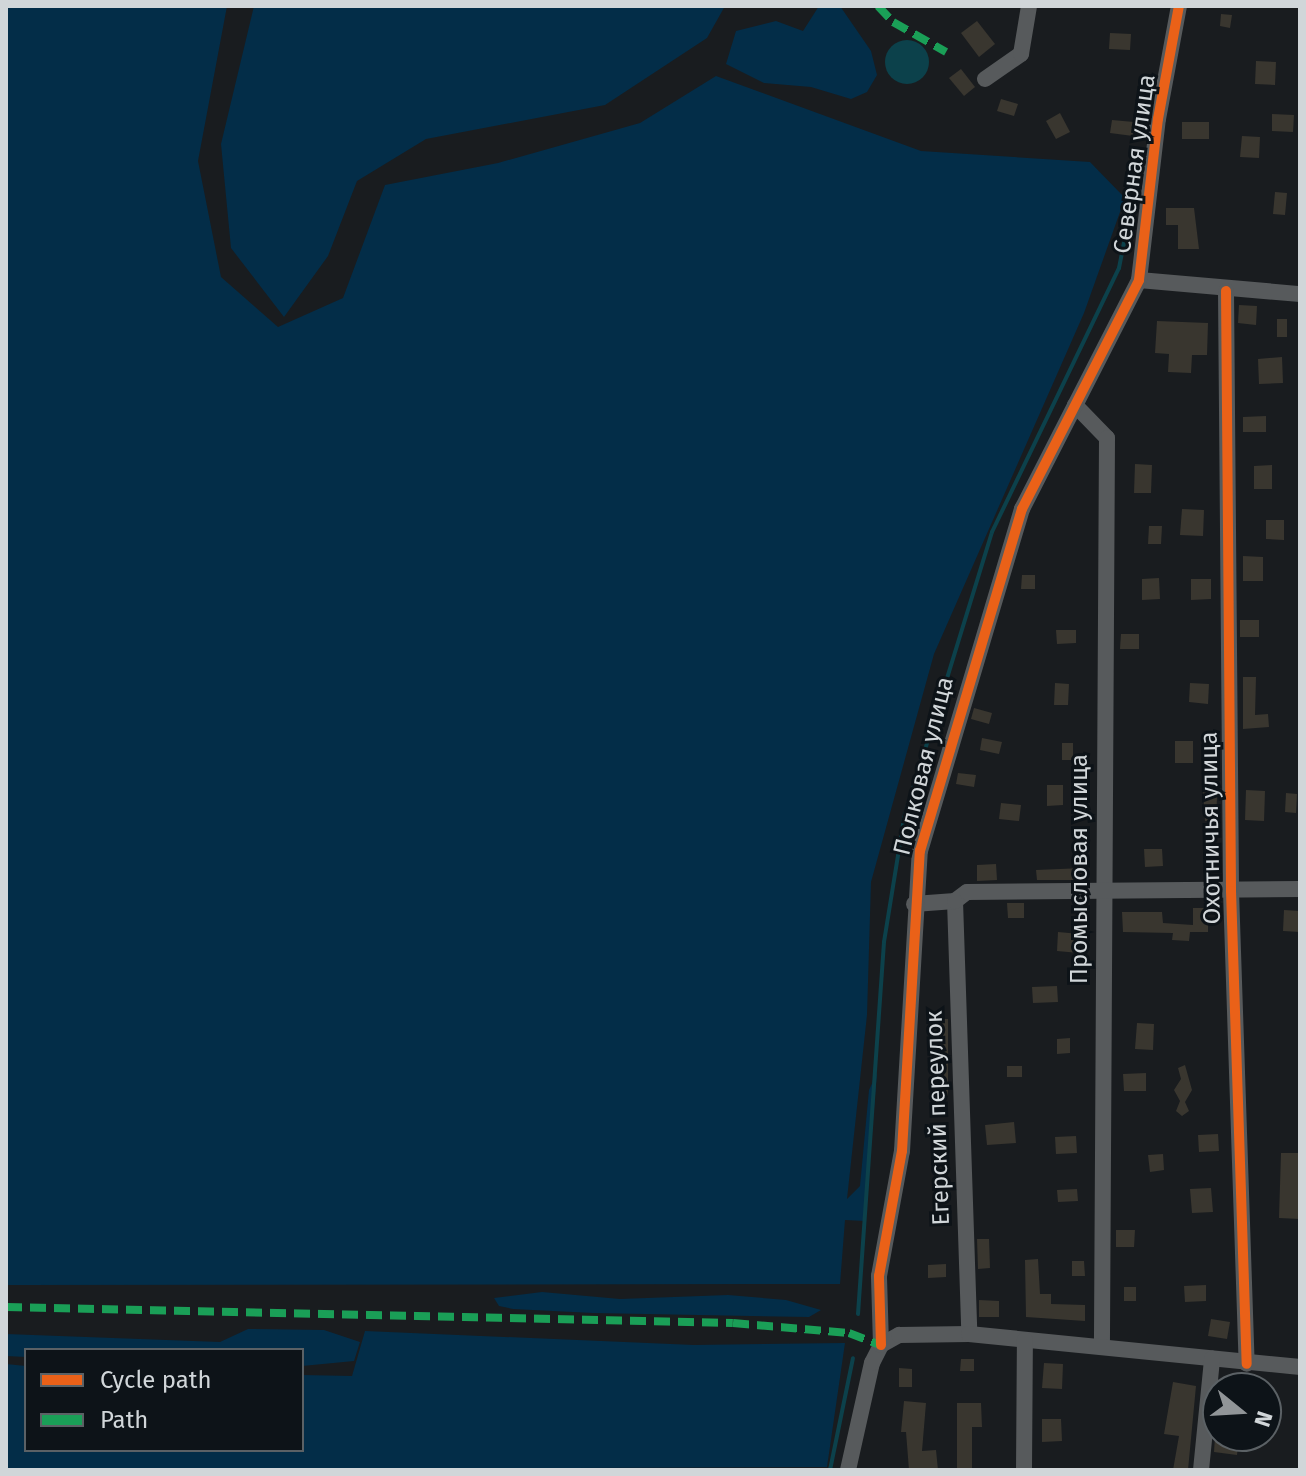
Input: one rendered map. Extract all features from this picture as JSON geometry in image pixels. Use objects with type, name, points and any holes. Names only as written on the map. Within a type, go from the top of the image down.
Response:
[{"type":"street","points":[[985,79],[1021,54],[1029,6]]},
{"type":"street","name":"Северная улица","points":[[1139,280],[1158,119],[1179,6]]},
{"type":"street","points":[[1139,280],[1226,291],[1300,294]]},
{"type":"street","name":"Полковая улица","points":[[853,1468],[881,1345],[879,1276],[902,1151],[914,904],[920,851],[938,777],[989,604],[1022,509],[1139,280]]},
{"type":"street","name":"Охотничья улица","points":[[1226,291],[1231,891],[1247,1364]]},
{"type":"street","name":"Промысловая улица","points":[[1075,405],[1107,438],[1102,1345]]},
{"type":"street","points":[[914,904],[955,901],[967,892],[1300,889]]},
{"type":"street","name":"Егерский переулок","points":[[955,901],[969,1334]]},
{"type":"street","points":[[881,1345],[899,1335],[969,1334],[1300,1367]]},
{"type":"street","points":[[1024,1470],[1025,1340]]},
{"type":"street","points":[[1201,1470],[1212,1359]]},
{"type":"shaded area","points":[[6,6],[227,6],[198,161],[221,277],[278,327],[343,298],[385,185],[498,163],[640,123],[716,76],[921,151],[1090,162],[1125,198],[1084,313],[934,654],[871,882],[867,1015],[847,1199],[860,1186],[869,1090],[877,1073],[865,1221],[845,1220],[840,1284],[6,1285]]},
{"type":"shaded area","points":[[254,6],[725,6],[707,38],[605,105],[426,139],[357,181],[328,256],[284,317],[231,248],[221,144]]},
{"type":"shaded area","points":[[819,6],[840,6],[871,51],[877,75],[867,92],[851,99],[811,87],[764,83],[726,64],[736,31],[776,21],[803,31]]},
{"type":"shaded area","points":[[907,40],[923,46],[929,62],[923,78],[907,84],[891,78],[885,62],[891,46]]},
{"type":"shaded area","points":[[542,1292],[620,1299],[728,1295],[786,1300],[821,1310],[809,1317],[593,1313],[513,1309],[499,1306],[494,1298]]},
{"type":"shaded area","points":[[248,1329],[324,1330],[360,1342],[354,1361],[304,1366],[304,1348],[24,1348],[24,1357],[6,1356],[6,1334],[220,1342]]},
{"type":"shaded area","points":[[365,1331],[694,1345],[845,1343],[827,1467],[6,1470],[6,1364],[24,1366],[24,1452],[304,1452],[304,1375],[352,1376]]},
{"type":"building","points":[[1221,14],[1232,15],[1230,28],[1220,26]]},
{"type":"building","points":[[977,21],[995,44],[979,57],[961,33]]},
{"type":"building","points":[[1110,33],[1131,34],[1130,50],[1109,49]]},
{"type":"building","points":[[1256,61],[1276,62],[1275,85],[1255,84]]},
{"type":"building","points":[[961,69],[975,87],[964,96],[949,78]]},
{"type":"building","points":[[1001,99],[1018,104],[1014,116],[997,111]]},
{"type":"building","points":[[1060,113],[1070,132],[1056,139],[1046,121]]},
{"type":"building","points":[[1272,114],[1294,115],[1293,132],[1272,131]]},
{"type":"building","points":[[1112,120],[1134,122],[1133,136],[1110,133]]},
{"type":"building","points":[[1182,122],[1209,122],[1209,139],[1182,139]]},
{"type":"building","points":[[1242,136],[1260,137],[1259,158],[1240,157]]},
{"type":"building","points":[[1275,192],[1287,193],[1285,215],[1273,214]]},
{"type":"building","points":[[1166,208],[1194,208],[1199,249],[1178,249],[1178,225],[1166,225]]},
{"type":"building","points":[[1239,305],[1257,306],[1256,325],[1238,323]]},
{"type":"building","points":[[1277,319],[1287,319],[1287,337],[1277,337]]},
{"type":"building","points":[[1157,321],[1208,323],[1207,355],[1192,355],[1191,373],[1168,372],[1169,354],[1155,353]]},
{"type":"building","points":[[1282,357],[1283,383],[1259,384],[1258,359]]},
{"type":"building","points":[[1266,416],[1266,432],[1243,432],[1243,417]]},
{"type":"building","points":[[1135,464],[1152,465],[1151,493],[1134,493]]},
{"type":"building","points":[[1272,465],[1272,489],[1254,489],[1254,466]]},
{"type":"building","points":[[1182,509],[1204,510],[1203,536],[1180,535]]},
{"type":"building","points":[[1266,520],[1284,520],[1284,540],[1266,539]]},
{"type":"building","points":[[1149,526],[1162,526],[1161,544],[1148,544]]},
{"type":"building","points":[[1243,556],[1263,557],[1263,581],[1243,581]]},
{"type":"building","points":[[1022,575],[1035,575],[1035,589],[1021,589]]},
{"type":"building","points":[[1159,578],[1160,599],[1142,600],[1142,579]]},
{"type":"building","points":[[1191,579],[1211,579],[1211,599],[1191,600]]},
{"type":"building","points":[[1240,620],[1259,620],[1259,637],[1240,637]]},
{"type":"building","points":[[1056,630],[1076,630],[1076,643],[1057,644]]},
{"type":"building","points":[[1121,634],[1139,634],[1139,649],[1120,649]]},
{"type":"building","points":[[1243,677],[1256,677],[1255,715],[1268,714],[1269,727],[1243,729]]},
{"type":"building","points":[[1055,683],[1069,684],[1068,705],[1054,705]]},
{"type":"building","points":[[1190,683],[1209,684],[1208,704],[1189,702]]},
{"type":"building","points":[[974,708],[992,713],[989,724],[971,719]]},
{"type":"building","points":[[982,738],[1002,742],[999,754],[980,750]]},
{"type":"building","points":[[1175,741],[1193,741],[1193,763],[1175,763]]},
{"type":"building","points":[[1062,743],[1073,743],[1073,760],[1062,760]]},
{"type":"building","points":[[958,773],[976,775],[974,787],[956,784]]},
{"type":"building","points":[[1202,776],[1218,776],[1216,820],[1205,821]]},
{"type":"building","points":[[1047,785],[1063,785],[1063,805],[1047,806]]},
{"type":"building","points":[[1246,790],[1265,791],[1264,821],[1245,820]]},
{"type":"building","points":[[1286,793],[1297,794],[1296,813],[1285,812]]},
{"type":"building","points":[[1001,803],[1021,805],[1019,821],[999,819]]},
{"type":"building","points":[[1144,849],[1162,849],[1163,866],[1145,867]]},
{"type":"building","points":[[996,864],[997,880],[977,881],[977,865]]},
{"type":"building","points":[[1084,868],[1085,880],[1037,880],[1036,870]]},
{"type":"building","points":[[1007,903],[1024,903],[1024,918],[1008,918]]},
{"type":"building","points":[[1193,908],[1208,908],[1208,932],[1190,932],[1189,941],[1172,940],[1173,933],[1123,932],[1122,912],[1162,912],[1163,923],[1193,925]]},
{"type":"building","points":[[1284,910],[1300,911],[1300,932],[1283,931]]},
{"type":"building","points":[[1058,932],[1080,934],[1079,953],[1057,951]]},
{"type":"building","points":[[1057,986],[1058,1002],[1033,1003],[1032,987]]},
{"type":"building","points":[[930,1019],[948,1019],[948,1096],[931,1095]]},
{"type":"building","points":[[1137,1023],[1154,1024],[1153,1050],[1135,1049]]},
{"type":"building","points":[[1070,1038],[1070,1053],[1057,1054],[1057,1039]]},
{"type":"building","points":[[1185,1065],[1192,1090],[1185,1102],[1189,1111],[1182,1116],[1176,1111],[1180,1101],[1174,1090],[1181,1079],[1178,1068]]},
{"type":"building","points":[[1007,1066],[1022,1066],[1022,1077],[1007,1077]]},
{"type":"building","points":[[1146,1073],[1146,1091],[1124,1091],[1123,1074]]},
{"type":"building","points":[[1014,1122],[1016,1143],[987,1145],[985,1125]]},
{"type":"building","points":[[1218,1134],[1219,1151],[1199,1152],[1198,1135]]},
{"type":"building","points":[[1076,1136],[1077,1153],[1056,1154],[1055,1137]]},
{"type":"building","points":[[1281,1153],[1300,1153],[1300,1219],[1279,1218]]},
{"type":"building","points":[[1163,1154],[1164,1170],[1150,1172],[1148,1155]]},
{"type":"building","points":[[1211,1188],[1213,1212],[1192,1213],[1190,1189]]},
{"type":"building","points":[[1077,1189],[1078,1201],[1058,1202],[1057,1190]]},
{"type":"building","points":[[1116,1230],[1135,1230],[1134,1247],[1116,1247]]},
{"type":"building","points":[[977,1239],[989,1239],[990,1268],[978,1269]]},
{"type":"building","points":[[1038,1259],[1040,1294],[1051,1294],[1051,1304],[1085,1305],[1085,1321],[1026,1317],[1025,1260]]},
{"type":"building","points":[[1072,1261],[1084,1261],[1085,1276],[1072,1276]]},
{"type":"building","points":[[946,1264],[946,1277],[928,1278],[928,1265]]},
{"type":"building","points":[[1206,1285],[1206,1301],[1185,1302],[1184,1286]]},
{"type":"building","points":[[1124,1287],[1136,1287],[1136,1301],[1124,1301]]},
{"type":"building","points":[[979,1300],[999,1301],[999,1317],[979,1317]]},
{"type":"building","points":[[1211,1319],[1230,1322],[1227,1339],[1208,1336]]},
{"type":"building","points":[[961,1359],[974,1359],[974,1371],[960,1371]]},
{"type":"building","points":[[1044,1363],[1063,1364],[1062,1389],[1042,1388]]},
{"type":"building","points":[[899,1368],[912,1369],[912,1387],[899,1387]]},
{"type":"building","points":[[1173,1382],[1196,1386],[1188,1470],[1173,1470],[1179,1436],[1164,1434]]},
{"type":"building","points":[[904,1401],[926,1403],[922,1451],[936,1450],[938,1470],[909,1470],[906,1432],[901,1432]]},
{"type":"building","points":[[957,1403],[981,1403],[982,1427],[972,1427],[972,1470],[957,1470]]},
{"type":"building","points":[[1042,1419],[1061,1419],[1062,1441],[1042,1442]]},
{"type":"waterway","points":[[858,1314],[884,942],[904,818],[992,532],[1119,268],[1140,161]]},
{"type":"waterway","points":[[830,1470],[853,1358]]},
{"type":"marked path","points":[[878,6],[893,22],[946,52]]},
{"type":"marked path","points":[[6,1307],[733,1323],[849,1333],[881,1345]]},
{"type":"cycle path","points":[[881,1345],[879,1276],[902,1151],[920,851],[1022,509],[1139,280],[1158,119],[1179,6]]},
{"type":"cycle path","points":[[1226,291],[1231,891],[1247,1364]]}]
